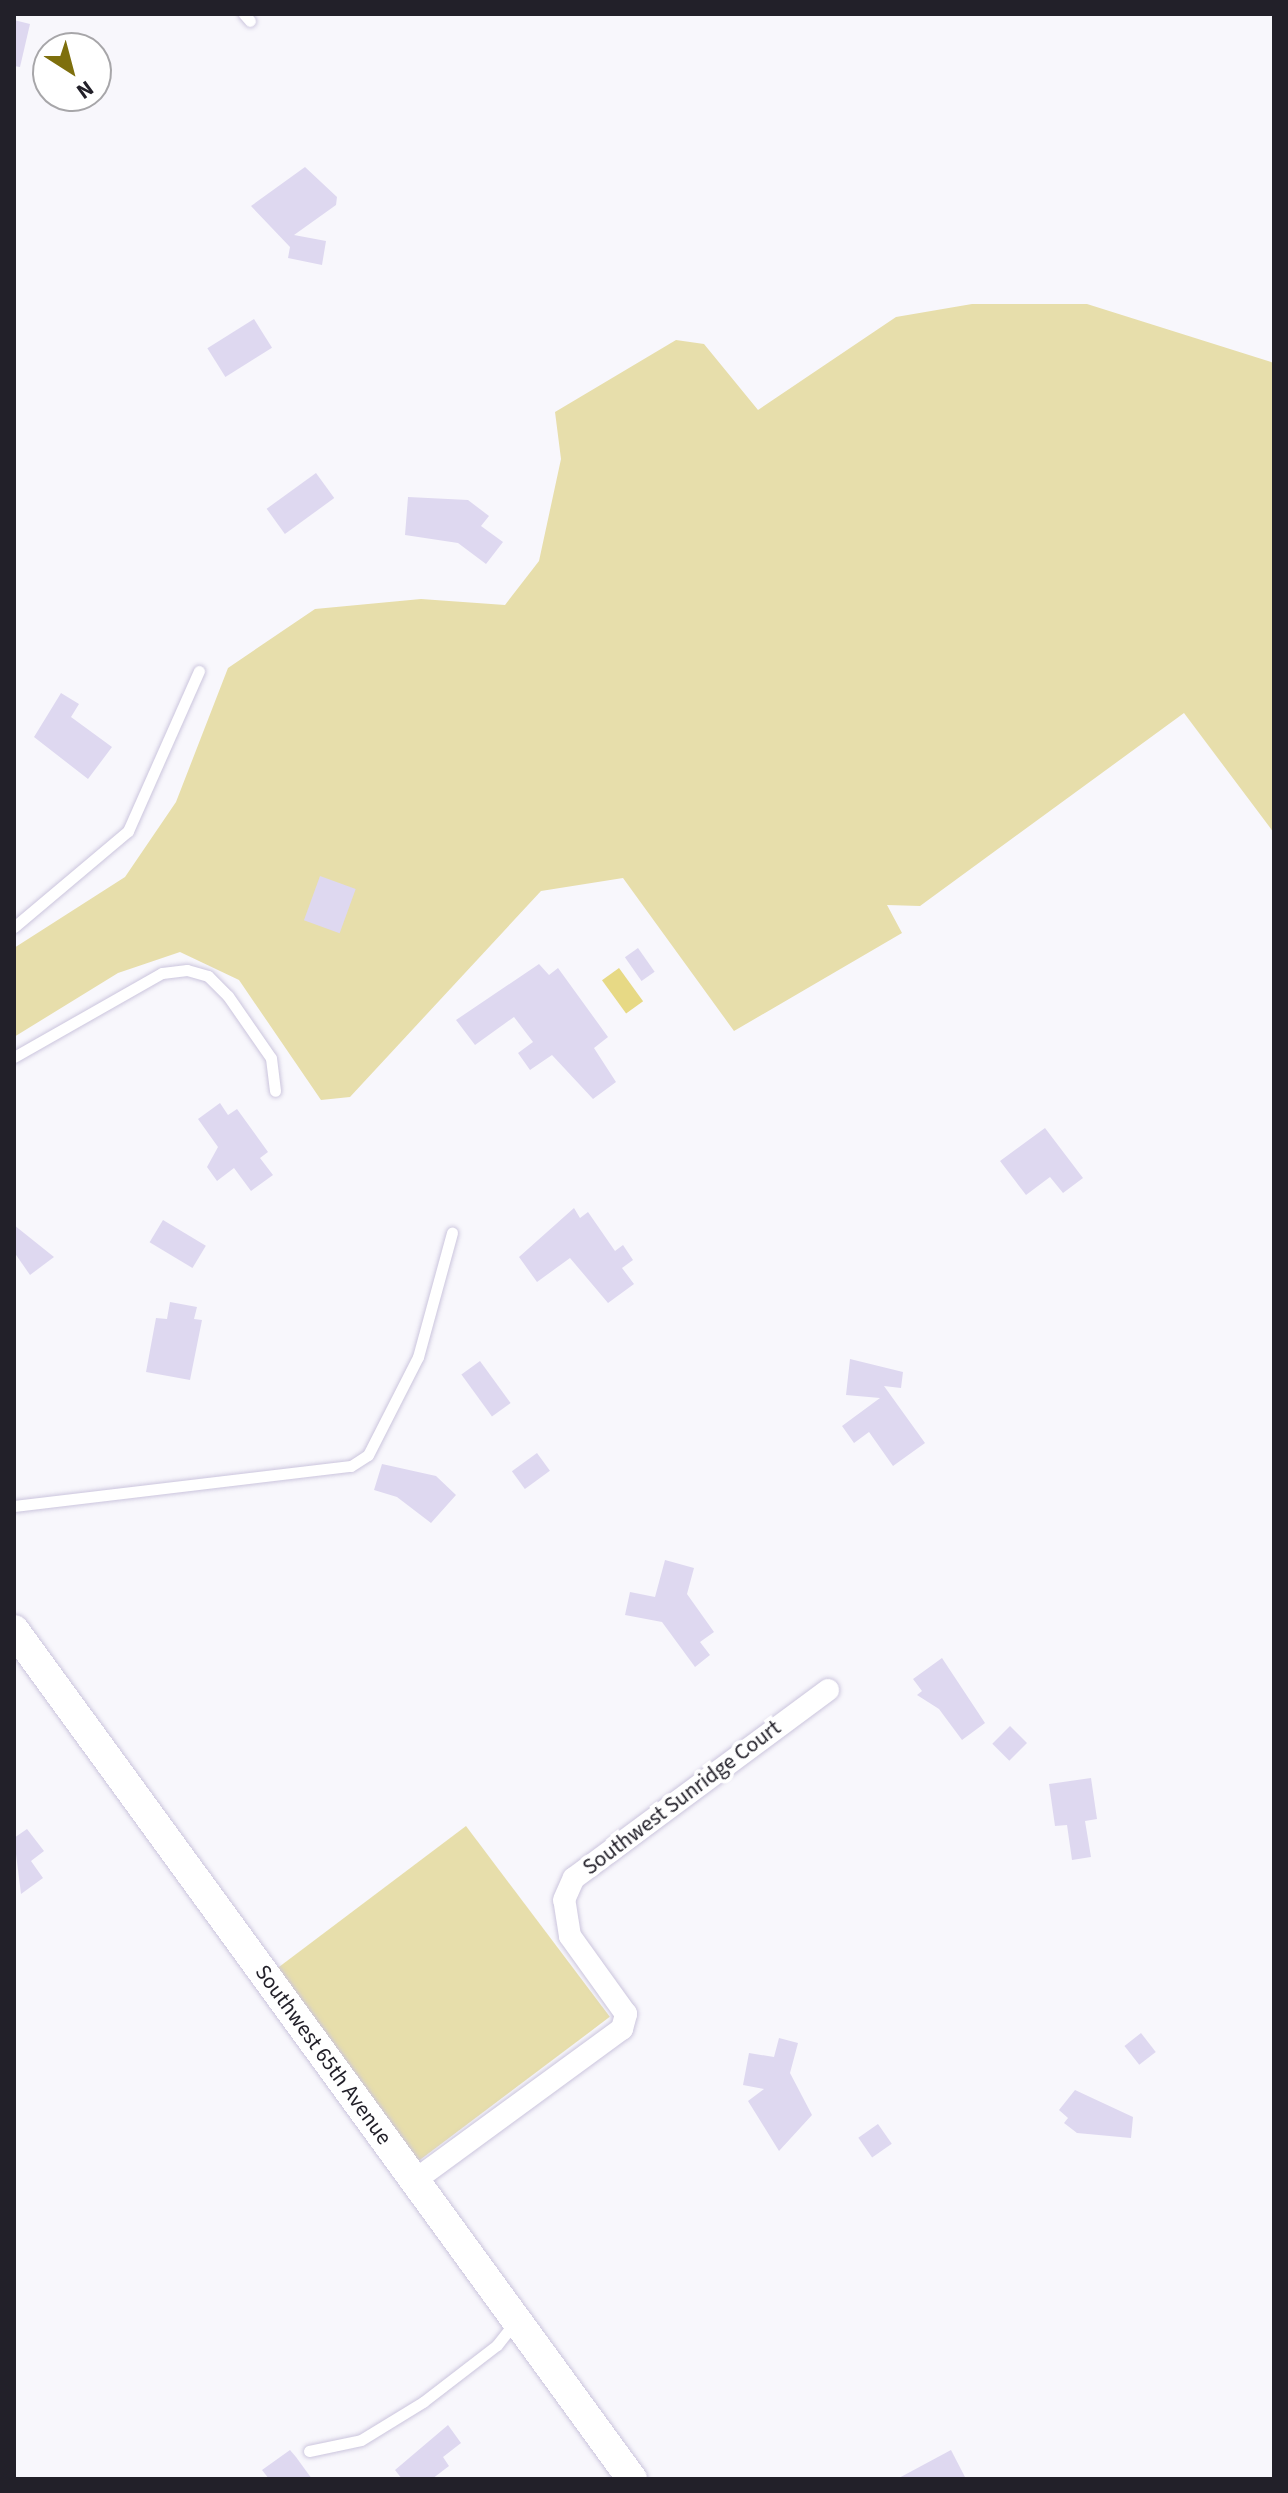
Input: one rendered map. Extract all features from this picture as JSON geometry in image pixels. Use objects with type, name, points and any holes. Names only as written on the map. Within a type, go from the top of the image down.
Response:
[{"type":"main road","name":"Southwest 65th Avenue","points":[[14,1630],[632,2479]]},
{"type":"street","name":"Southwest Sunridge Court","points":[[414,2181],[622,2029],[626,2014],[570,1936],[564,1900],[574,1878],[828,1690]]},
{"type":"lane","points":[[14,927],[128,831],[199,671]]},
{"type":"lane","points":[[14,1057],[162,973],[187,970],[208,976],[228,996],[271,1058],[275,1091]]},
{"type":"lane","points":[[14,1506],[359,1460],[418,1357],[452,1233]]},
{"type":"lane","points":[[309,2451],[361,2440],[423,2402],[497,2345],[516,2321]]},
{"type":"shaded area","points":[[972,304],[1087,304],[1274,363],[1274,833],[1184,713],[920,906],[887,905],[902,933],[734,1031],[623,878],[541,891],[350,1097],[321,1100],[239,980],[180,952],[118,973],[14,1037],[14,948],[125,877],[176,802],[228,668],[315,609],[421,599],[505,605],[539,561],[561,459],[555,412],[676,340],[704,344],[758,410],[896,317]]},
{"type":"shaded area","points":[[619,968],[643,1001],[626,1014],[602,980]]},
{"type":"shaded area","points":[[466,1826],[610,2017],[418,2161],[274,1970]]},
{"type":"building","points":[[14,20],[30,24],[20,67],[14,66]]},
{"type":"building","points":[[305,167],[337,197],[336,205],[294,235],[326,241],[322,265],[288,258],[290,247],[251,206]]},
{"type":"building","points":[[254,319],[272,348],[225,377],[207,348]]},
{"type":"building","points":[[316,473],[334,498],[285,534],[267,509]]},
{"type":"building","points":[[408,497],[468,500],[489,516],[481,526],[503,542],[486,564],[458,543],[405,535]]},
{"type":"building","points":[[61,693],[79,704],[71,717],[112,747],[88,779],[34,737]]},
{"type":"building","points":[[320,876],[356,889],[340,933],[304,920]]},
{"type":"building","points":[[638,948],[655,972],[642,981],[625,957]]},
{"type":"building","points":[[539,964],[549,975],[558,968],[608,1037],[594,1048],[616,1082],[593,1099],[552,1055],[530,1070],[518,1053],[533,1042],[514,1017],[475,1045],[456,1020]]},
{"type":"building","points":[[220,1103],[228,1115],[237,1109],[268,1152],[260,1158],[273,1175],[251,1191],[234,1168],[217,1181],[207,1167],[218,1147],[198,1119]]},
{"type":"building","points":[[1045,1128],[1083,1178],[1063,1193],[1050,1177],[1026,1195],[1000,1161]]},
{"type":"building","points":[[574,1208],[580,1218],[588,1212],[615,1251],[623,1245],[633,1260],[622,1268],[634,1284],[608,1303],[570,1258],[537,1282],[519,1257]]},
{"type":"building","points":[[163,1220],[206,1246],[192,1268],[150,1242]]},
{"type":"building","points":[[14,1225],[54,1257],[30,1275],[14,1252]]},
{"type":"building","points":[[170,1302],[197,1307],[194,1319],[202,1320],[190,1380],[146,1372],[156,1318],[167,1319]]},
{"type":"building","points":[[850,1359],[903,1372],[901,1388],[884,1386],[925,1443],[893,1466],[869,1432],[854,1443],[842,1426],[880,1398],[846,1395]]},
{"type":"building","points":[[480,1361],[511,1403],[492,1417],[461,1375]]},
{"type":"building","points":[[537,1453],[550,1471],[525,1489],[512,1471]]},
{"type":"building","points":[[382,1464],[436,1476],[456,1495],[431,1523],[397,1497],[374,1490]]},
{"type":"building","points":[[665,1560],[694,1568],[687,1594],[714,1632],[700,1642],[710,1655],[695,1667],[662,1622],[625,1615],[630,1592],[655,1597]]},
{"type":"building","points":[[942,1658],[985,1723],[962,1740],[939,1709],[917,1695],[922,1691],[913,1679]]},
{"type":"building","points":[[1010,1726],[1027,1743],[1009,1761],[992,1744]]},
{"type":"building","points":[[1091,1778],[1097,1819],[1085,1821],[1091,1857],[1072,1860],[1067,1825],[1055,1826],[1049,1784]]},
{"type":"building","points":[[27,1829],[44,1851],[31,1861],[43,1878],[21,1894],[14,1838]]},
{"type":"building","points":[[1141,2033],[1156,2052],[1139,2065],[1124,2046]]},
{"type":"building","points":[[779,2038],[798,2043],[790,2073],[812,2115],[779,2151],[748,2101],[764,2089],[743,2085],[749,2053],[774,2057]]},
{"type":"building","points":[[1075,2090],[1133,2117],[1131,2138],[1077,2133],[1064,2123],[1068,2118],[1059,2110]]},
{"type":"building","points":[[878,2124],[892,2144],[872,2157],[858,2138]]},
{"type":"building","points":[[448,2425],[461,2443],[443,2457],[449,2466],[432,2479],[402,2479],[395,2470]]},
{"type":"building","points":[[290,2450],[312,2479],[269,2479],[262,2470]]},
{"type":"building","points":[[951,2450],[966,2479],[897,2479]]}]
